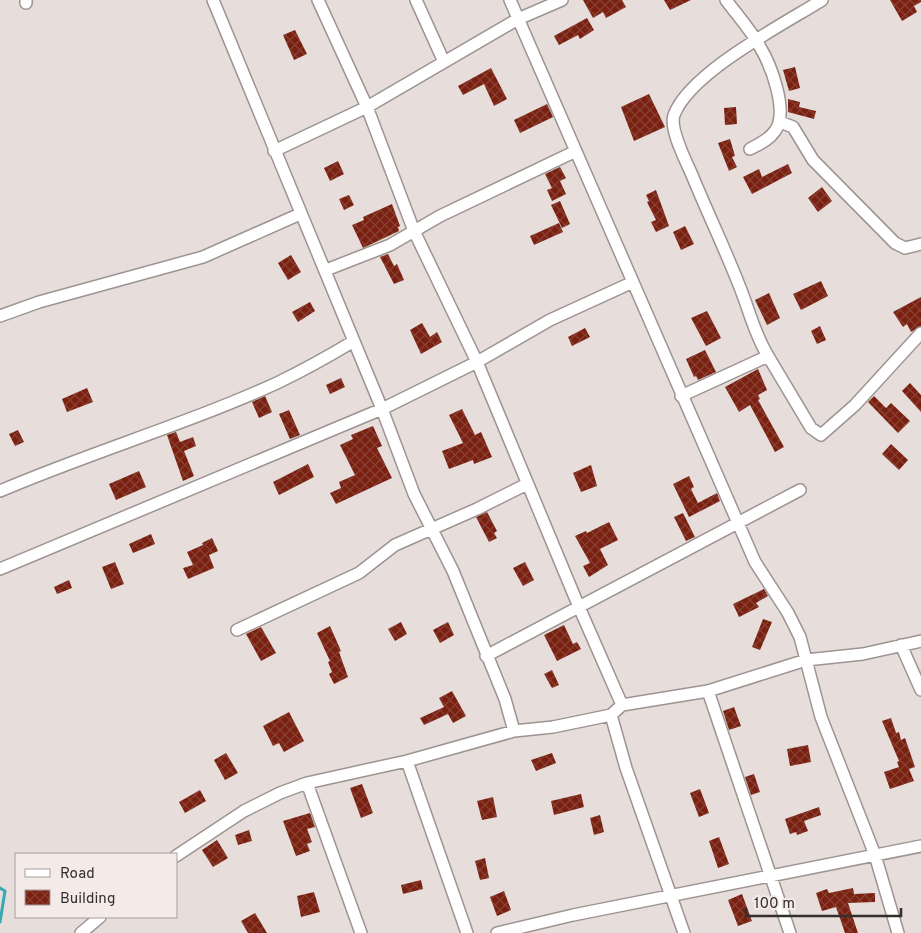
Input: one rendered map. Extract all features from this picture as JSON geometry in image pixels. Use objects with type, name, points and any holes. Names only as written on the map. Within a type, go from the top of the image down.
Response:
[{"type":"street","points":[[213,0],[300,214],[326,270],[414,494],[453,571],[505,699],[514,731]]},
{"type":"street","points":[[318,0],[366,107],[414,231],[477,362],[578,607],[622,705]]},
{"type":"street","points":[[416,0],[444,62]]},
{"type":"street","points":[[510,0],[755,562],[788,613],[800,637],[821,717],[875,855],[898,933]]},
{"type":"street","points":[[274,151],[366,107],[518,19],[562,0]]},
{"type":"street","points":[[726,0],[756,40],[772,76],[780,108],[780,122],[769,138],[750,149]]},
{"type":"street","points":[[822,0],[732,55],[700,82],[684,100],[675,113],[672,122],[687,164],[742,292],[757,338],[811,428],[821,435],[855,406],[921,333]]},
{"type":"street","points":[[780,122],[793,127],[813,160],[895,243],[905,248],[921,244]]},
{"type":"street","points":[[326,270],[390,245],[440,216],[576,151]]},
{"type":"street","points":[[0,316],[39,302],[203,257],[300,214]]},
{"type":"street","points":[[0,569],[382,409],[477,362],[550,320],[633,282]]},
{"type":"street","points":[[0,491],[277,383],[354,341]]},
{"type":"street","points":[[681,396],[768,356]]},
{"type":"street","points":[[237,630],[359,573],[395,545],[478,509],[527,484]]},
{"type":"street","points":[[486,656],[740,524],[800,490]]},
{"type":"street","points":[[178,855],[244,811],[280,793],[307,783],[407,761],[514,731],[553,727],[611,715],[622,705],[708,691],[806,660],[863,654],[921,641]]},
{"type":"street","points":[[901,645],[921,690]]},
{"type":"street","points":[[708,691],[790,933]]},
{"type":"street","points":[[611,715],[626,768],[684,933]]},
{"type":"street","points":[[407,761],[467,933]]},
{"type":"street","points":[[307,783],[361,933]]},
{"type":"street","points":[[497,933],[573,915],[921,846]]},
{"type":"street","points":[[81,933],[99,918]]},
{"type":"building","points":[[583,0],[622,0],[626,7],[606,18],[603,12],[593,18]]},
{"type":"building","points":[[664,0],[691,0],[670,10]]},
{"type":"building","points":[[890,0],[921,0],[921,2],[914,6],[917,12],[902,21]]},
{"type":"building","points":[[587,18],[594,30],[580,39],[578,35],[559,45],[554,36]]},
{"type":"building","points":[[295,30],[307,54],[294,60],[283,35]]},
{"type":"building","points":[[795,67],[800,88],[789,91],[783,70]]},
{"type":"building","points":[[491,68],[507,99],[494,106],[484,84],[463,95],[458,86]]},
{"type":"building","points":[[649,94],[665,127],[634,141],[621,107]]},
{"type":"building","points":[[788,99],[800,102],[799,107],[816,111],[814,119],[788,112]]},
{"type":"building","points":[[547,104],[553,117],[520,133],[514,120]]},
{"type":"building","points":[[736,107],[737,124],[725,125],[724,108]]},
{"type":"building","points":[[730,139],[735,156],[732,157],[737,167],[729,171],[718,143]]},
{"type":"building","points":[[338,161],[344,174],[330,181],[324,168]]},
{"type":"building","points":[[788,164],[792,173],[752,194],[743,177],[759,169],[762,177]]},
{"type":"building","points":[[560,167],[566,178],[560,181],[566,194],[552,201],[547,190],[552,188],[545,174]]},
{"type":"building","points":[[822,187],[832,201],[818,212],[808,198]]},
{"type":"building","points":[[656,190],[669,226],[656,232],[651,222],[656,220],[647,202],[649,201],[646,195]]},
{"type":"building","points":[[349,195],[354,205],[344,210],[339,199]]},
{"type":"building","points":[[560,201],[570,224],[562,228],[551,205]]},
{"type":"building","points":[[392,204],[400,226],[398,227],[399,231],[363,248],[352,225],[364,220],[363,217]]},
{"type":"building","points":[[559,223],[563,232],[534,245],[530,236]]},
{"type":"building","points":[[685,226],[694,244],[681,250],[673,232]]},
{"type":"building","points":[[388,254],[394,266],[397,264],[404,280],[394,284],[380,257]]},
{"type":"building","points":[[291,255],[301,272],[288,280],[278,263]]},
{"type":"building","points":[[821,281],[828,296],[801,310],[793,294]]},
{"type":"building","points":[[769,293],[780,318],[767,325],[755,300]]},
{"type":"building","points":[[921,297],[921,326],[911,332],[907,324],[903,327],[893,312]]},
{"type":"building","points":[[310,302],[315,311],[298,322],[292,312]]},
{"type":"building","points":[[707,311],[721,338],[706,346],[691,318]]},
{"type":"building","points":[[422,323],[430,337],[437,332],[442,342],[421,354],[410,330]]},
{"type":"building","points":[[820,326],[826,340],[817,344],[811,331]]},
{"type":"building","points":[[585,328],[590,337],[572,346],[568,337]]},
{"type":"building","points":[[705,350],[716,372],[698,380],[696,376],[694,377],[686,359]]},
{"type":"building","points":[[758,369],[767,390],[758,395],[760,399],[758,400],[784,447],[775,452],[750,405],[739,412],[725,387]]},
{"type":"building","points":[[341,378],[345,387],[330,394],[326,385]]},
{"type":"building","points":[[910,383],[921,395],[921,412],[902,391]]},
{"type":"building","points":[[87,388],[93,402],[67,412],[62,399]]},
{"type":"building","points":[[265,396],[272,412],[259,418],[252,402]]},
{"type":"building","points":[[874,396],[886,408],[891,403],[910,421],[898,433],[868,402]]},
{"type":"building","points":[[462,409],[475,435],[481,432],[492,457],[474,464],[473,460],[449,469],[442,451],[463,443],[449,415]]},
{"type":"building","points":[[289,410],[300,435],[290,439],[279,414]]},
{"type":"building","points":[[373,426],[382,446],[377,448],[392,478],[336,504],[330,493],[341,488],[339,482],[355,475],[340,445],[353,439],[351,435]]},
{"type":"building","points":[[18,430],[24,442],[15,446],[9,434]]},
{"type":"building","points":[[176,432],[180,442],[193,437],[196,446],[184,451],[194,476],[183,481],[167,435]]},
{"type":"building","points":[[891,444],[908,460],[899,470],[882,454]]},
{"type":"building","points":[[308,464],[314,477],[279,495],[273,482]]},
{"type":"building","points":[[591,465],[597,486],[581,492],[573,473]]},
{"type":"building","points":[[139,471],[146,487],[116,500],[109,484]]},
{"type":"building","points":[[689,476],[694,487],[691,489],[698,503],[717,493],[720,501],[689,517],[673,484]]},
{"type":"building","points":[[487,512],[497,531],[494,533],[497,538],[489,542],[476,517]]},
{"type":"building","points":[[683,513],[695,537],[686,541],[674,517]]},
{"type":"building","points":[[609,522],[618,540],[600,549],[608,565],[589,577],[583,566],[590,563],[575,536],[586,531],[587,533]]},
{"type":"building","points":[[151,534],[155,544],[133,553],[129,544]]},
{"type":"building","points":[[212,538],[218,551],[209,555],[214,568],[188,579],[183,568],[193,565],[187,552],[203,545],[202,543]]},
{"type":"building","points":[[115,562],[124,584],[111,589],[102,567]]},
{"type":"building","points":[[525,562],[534,580],[523,586],[513,568]]},
{"type":"building","points":[[69,580],[72,588],[57,594],[54,587]]},
{"type":"building","points":[[764,589],[768,596],[756,603],[759,607],[739,617],[733,604]]},
{"type":"building","points":[[763,619],[772,622],[760,650],[752,647]]},
{"type":"building","points":[[401,622],[407,634],[395,641],[388,629]]},
{"type":"building","points":[[448,622],[454,635],[440,643],[433,630]]},
{"type":"building","points":[[564,625],[573,644],[577,642],[581,649],[557,661],[544,635]]},
{"type":"building","points":[[330,626],[341,651],[339,652],[348,677],[334,684],[329,674],[332,672],[328,662],[330,661],[317,633]]},
{"type":"building","points":[[261,627],[276,653],[261,661],[246,634]]},
{"type":"building","points":[[552,670],[559,685],[552,688],[544,674]]},
{"type":"building","points":[[452,691],[466,716],[453,723],[448,714],[424,725],[420,718],[444,707],[439,698]]},
{"type":"building","points":[[734,707],[741,726],[729,730],[723,711]]},
{"type":"building","points":[[289,712],[304,741],[284,752],[279,743],[273,746],[263,726]]},
{"type":"building","points":[[891,718],[896,733],[899,732],[901,740],[905,738],[915,767],[909,769],[914,781],[890,789],[884,772],[899,767],[897,762],[899,761],[882,721]]},
{"type":"building","points":[[808,745],[811,762],[790,766],[787,749]]},
{"type":"building","points":[[226,753],[238,773],[225,780],[214,760]]},
{"type":"building","points":[[552,753],[556,763],[536,771],[531,760]]},
{"type":"building","points":[[754,774],[760,792],[751,795],[745,777]]},
{"type":"building","points":[[362,784],[373,813],[361,818],[350,788]]},
{"type":"building","points":[[700,789],[709,813],[699,817],[690,793]]},
{"type":"building","points":[[200,790],[206,801],[185,813],[179,802]]},
{"type":"building","points":[[581,794],[584,807],[554,815],[551,801]]},
{"type":"building","points":[[493,797],[497,817],[482,820],[477,801]]},
{"type":"building","points":[[819,807],[821,815],[804,821],[808,831],[797,835],[796,832],[790,834],[785,819]]},
{"type":"building","points":[[310,813],[315,827],[307,829],[312,842],[307,844],[310,851],[296,856],[283,821]]},
{"type":"building","points":[[600,815],[604,832],[594,835],[590,818]]},
{"type":"building","points":[[249,830],[252,841],[238,845],[235,835]]},
{"type":"building","points":[[719,837],[729,864],[718,868],[709,841]]},
{"type":"building","points":[[217,840],[228,858],[213,867],[202,850]]},
{"type":"building","points":[[485,858],[489,878],[480,880],[475,861]]},
{"type":"building","points":[[421,880],[423,889],[403,894],[401,885]]},
{"type":"building","points":[[853,888],[854,894],[875,893],[875,902],[848,903],[858,933],[845,933],[836,907],[822,911],[816,893],[827,889],[829,893]]},
{"type":"building","points":[[504,891],[511,910],[497,916],[490,897]]},
{"type":"building","points":[[314,892],[320,912],[301,917],[297,896]]},
{"type":"building","points":[[742,894],[752,921],[738,926],[728,900]]},
{"type":"building","points":[[255,913],[267,933],[248,933],[241,921]]},
{"type":"waterway","points":[[0,888],[5,891],[0,922]]}]
